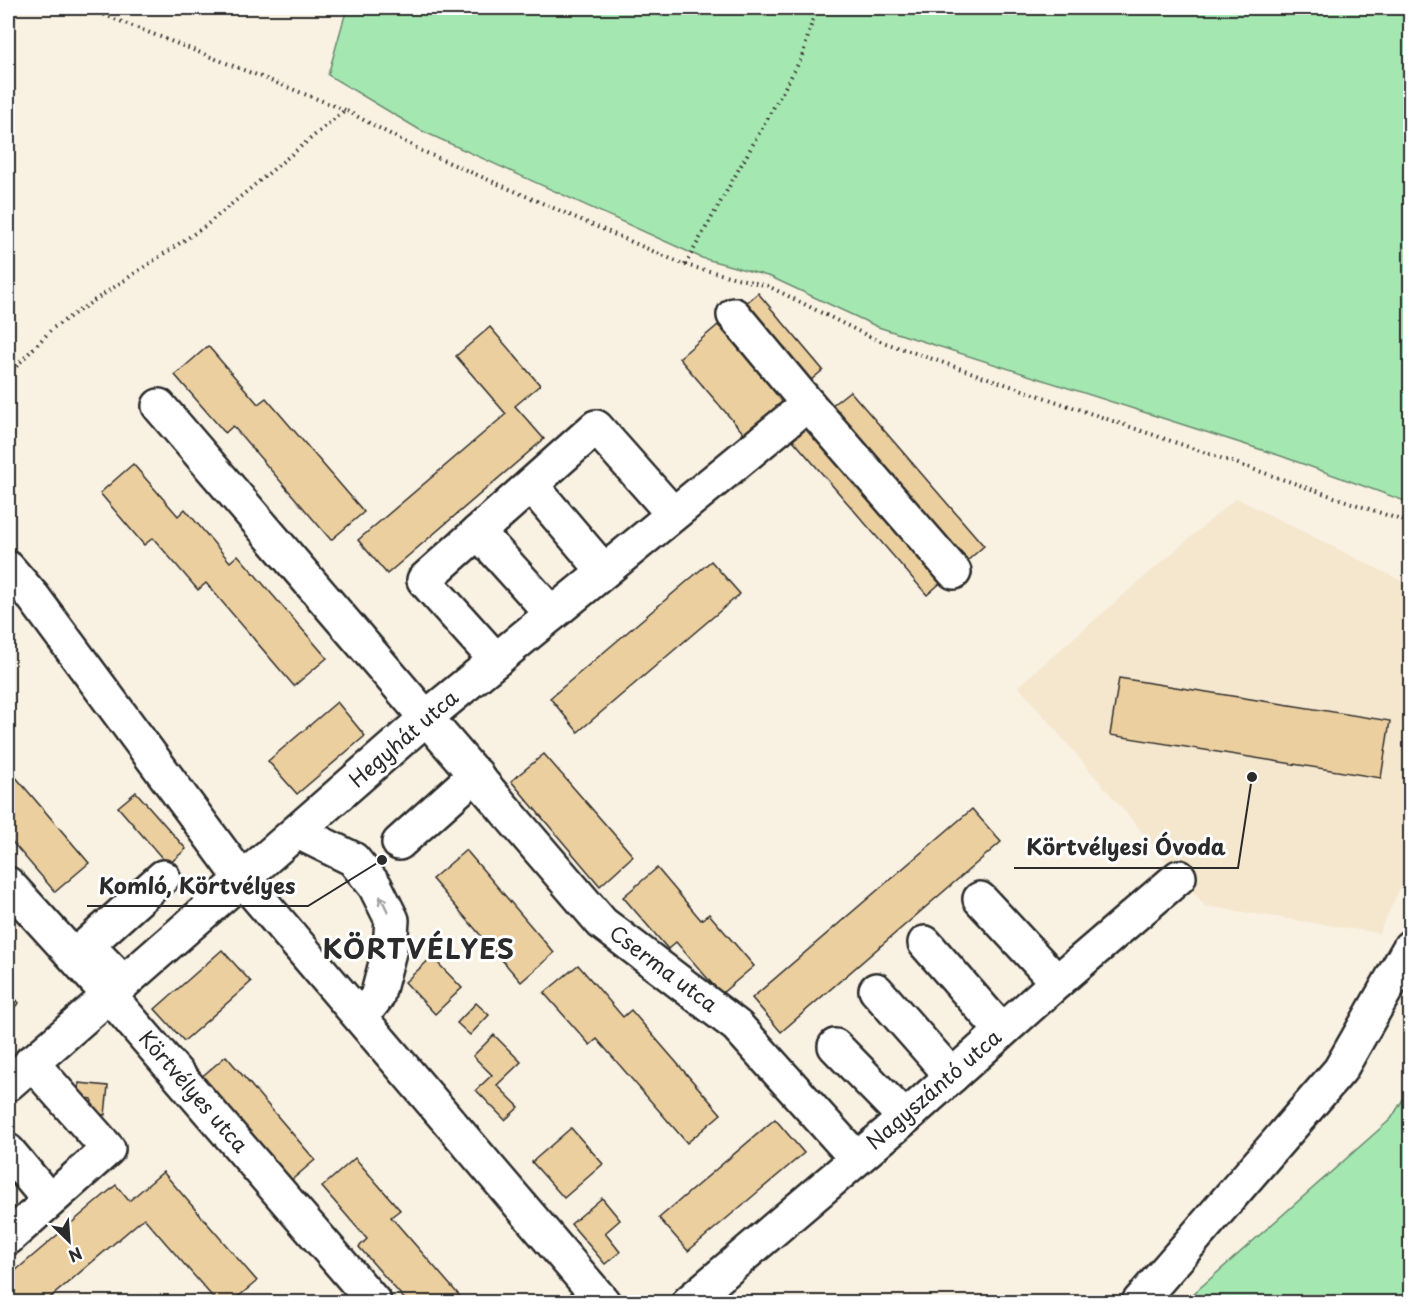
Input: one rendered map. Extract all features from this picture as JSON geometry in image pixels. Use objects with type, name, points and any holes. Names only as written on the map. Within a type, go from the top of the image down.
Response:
[{"type":"street","points":[[734,315],[954,572]]},
{"type":"street","name":"Hegyhát utca","points":[[19,1073],[426,718],[808,404]]},
{"type":"street","name":"Cserma utca","points":[[159,406],[602,923],[737,1026],[856,1158]]},
{"type":"street","points":[[496,660],[424,580],[596,427],[673,514]]},
{"type":"street","points":[[531,485],[604,571]]},
{"type":"street","points":[[478,532],[552,614]]},
{"type":"street","points":[[8,568],[41,608],[243,879],[603,1302]]},
{"type":"street","points":[[399,843],[476,774]]},
{"type":"street","points":[[298,832],[353,859],[375,886],[392,920],[390,948],[377,997],[362,1017]]},
{"type":"street","points":[[115,988],[87,945],[163,877]]},
{"type":"street","name":"Nagyszántó utca","points":[[689,1302],[905,1118],[1001,1030],[1179,878]]},
{"type":"street","name":"Körtvélyes utca","points":[[8,884],[115,988],[374,1302]]},
{"type":"street","points":[[980,899],[1056,982]]},
{"type":"street","points":[[925,944],[1001,1030]]},
{"type":"street","points":[[1139,1302],[1340,1070],[1410,946]]},
{"type":"street","points":[[876,990],[952,1076]]},
{"type":"street","points":[[835,1046],[905,1118]]},
{"type":"street","points":[[8,1238],[108,1149],[19,1073]]},
{"type":"street","points":[[8,1151],[49,1200]]},
{"type":"path","points":[[87,8],[345,110],[422,151],[685,265],[768,286],[874,339],[1410,523]]},
{"type":"path","points":[[685,265],[802,57],[816,8]]},
{"type":"path","points":[[8,375],[54,328],[204,227],[345,110]]},
{"type":"shaded area","points":[[1236,498],[1410,585],[1410,867],[1379,933],[1205,906],[1018,686]]},
{"type":"green space","points":[[347,8],[1410,8],[1410,503],[1281,456],[878,327],[771,277],[702,258],[420,130],[328,75]]},
{"type":"green space","points":[[1410,1088],[1410,1302],[1184,1302],[1391,1119]]},
{"type":"building","points":[[758,293],[823,370],[805,385],[740,308]]},
{"type":"building","points":[[718,325],[784,401],[745,435],[679,358]]},
{"type":"building","points":[[490,327],[540,385],[515,406],[544,439],[387,574],[358,540],[506,414],[456,356]]},
{"type":"building","points":[[208,346],[258,404],[266,398],[364,512],[331,540],[233,426],[225,433],[175,375]]},
{"type":"building","points":[[850,391],[984,546],[966,562],[831,406]]},
{"type":"building","points":[[811,424],[945,579],[927,595],[793,440]]},
{"type":"building","points":[[133,464],[178,516],[185,509],[230,562],[238,555],[327,658],[294,686],[206,583],[198,590],[153,538],[144,545],[100,493]]},
{"type":"building","points":[[711,561],[740,594],[578,732],[550,698]]},
{"type":"building","points":[[1119,678],[1390,721],[1381,778],[1110,735]]},
{"type":"building","points":[[337,702],[365,736],[297,794],[268,761]]},
{"type":"building","points":[[544,754],[633,856],[600,886],[511,781]]},
{"type":"building","points":[[8,768],[89,863],[55,892],[8,837]]},
{"type":"building","points":[[136,792],[186,849],[168,865],[118,807]]},
{"type":"building","points":[[972,809],[1001,842],[781,1032],[752,998]]},
{"type":"building","points":[[466,850],[554,953],[521,982],[432,879]]},
{"type":"building","points":[[657,868],[701,920],[709,914],[754,966],[721,994],[676,942],[668,949],[623,897]]},
{"type":"building","points":[[222,950],[251,982],[184,1041],[155,1009]]},
{"type":"building","points":[[432,957],[462,988],[435,1014],[405,982]]},
{"type":"building","points":[[578,965],[623,1017],[631,1010],[721,1114],[687,1143],[597,1039],[590,1045],[544,993]]},
{"type":"building","points":[[8,990],[19,1003],[8,1013]]},
{"type":"building","points":[[476,1003],[489,1015],[470,1035],[457,1023]]},
{"type":"building","points":[[494,1035],[521,1062],[497,1085],[519,1107],[505,1120],[476,1090],[492,1075],[473,1056]]},
{"type":"building","points":[[226,1056],[315,1160],[281,1189],[192,1085]]},
{"type":"building","points":[[79,1083],[108,1086],[105,1115],[91,1113],[92,1099],[78,1097]]},
{"type":"building","points":[[775,1119],[804,1153],[688,1251],[659,1218]]},
{"type":"building","points":[[571,1128],[603,1164],[564,1198],[532,1162]]},
{"type":"building","points":[[355,1158],[400,1210],[391,1217],[465,1302],[407,1302],[359,1247],[367,1239],[322,1187]]},
{"type":"building","points":[[163,1172],[257,1281],[232,1302],[217,1302],[144,1218],[45,1302],[8,1302],[8,1277],[116,1185],[129,1201]]},
{"type":"building","points":[[602,1198],[620,1220],[605,1233],[620,1252],[605,1264],[571,1224]]},
{"type":"place","name":"Körtvélyesi Óvoda","points":[[1252,777]]},
{"type":"place","name":"Komló, Körtvélyes","points":[[382,860]]},
{"type":"district","name":"KÖRTVÉLYES","points":[[419,950]]}]
